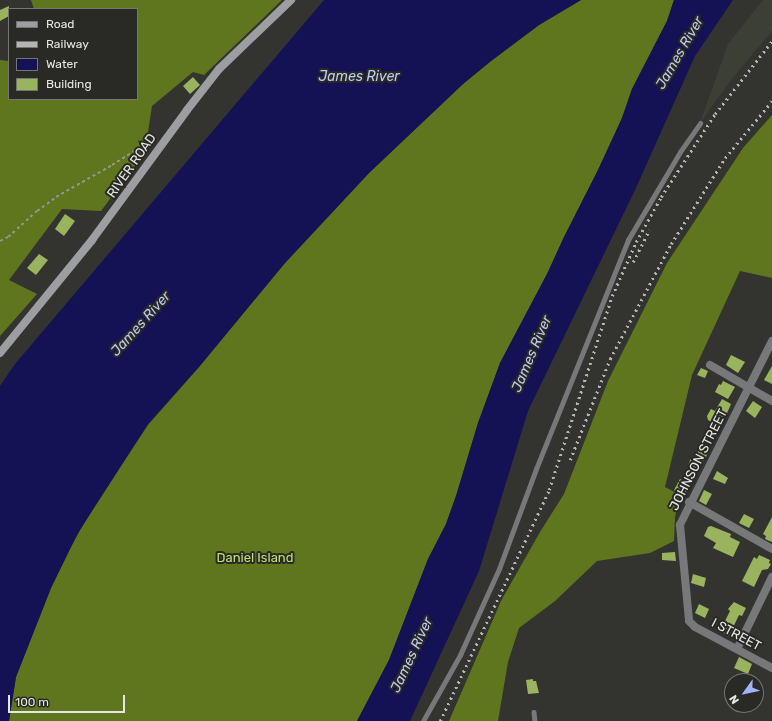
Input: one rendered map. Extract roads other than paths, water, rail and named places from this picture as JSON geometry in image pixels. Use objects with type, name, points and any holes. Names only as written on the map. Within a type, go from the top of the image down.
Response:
[{"type":"street","name":"RIVER ROAD","points":[[0,353],[101,229],[167,137],[219,69],[291,0]]},
{"type":"street","name":"JOHNSON STREET","points":[[689,621],[680,524],[772,341]]},
{"type":"street","points":[[710,365],[772,402]]},
{"type":"street","points":[[690,502],[772,549]]},
{"type":"street","points":[[737,649],[772,577]]},
{"type":"street","name":"I STREET","points":[[689,621],[695,626],[772,668]]},
{"type":"lane","points":[[423,721],[460,655],[499,569],[536,469],[628,240],[680,152],[700,123]]},
{"type":"lane","points":[[534,712],[535,721]]},
{"type":"water","name":"James River","points":[[324,0],[581,0],[539,25],[491,61],[463,84],[369,173],[285,263],[199,367],[148,424],[78,533],[51,588],[16,677],[9,721],[0,721],[0,386],[15,364]]},
{"type":"water","name":"James River","points":[[674,0],[733,0],[695,56],[636,188],[528,411],[479,571],[410,721],[357,721],[389,660],[428,559],[446,524],[478,423],[500,363],[547,274],[598,170],[622,118],[632,89],[667,21]]},
{"type":"railway","points":[[440,721],[549,490],[612,296],[636,242],[661,197],[715,114],[772,41]]},
{"type":"railway","points":[[570,460],[610,359],[671,244],[725,158],[772,101]]},
{"type":"railway","points":[[633,262],[649,230]]},
{"type":"park label","name":"Daniel Island","points":[[255,558]]}]
